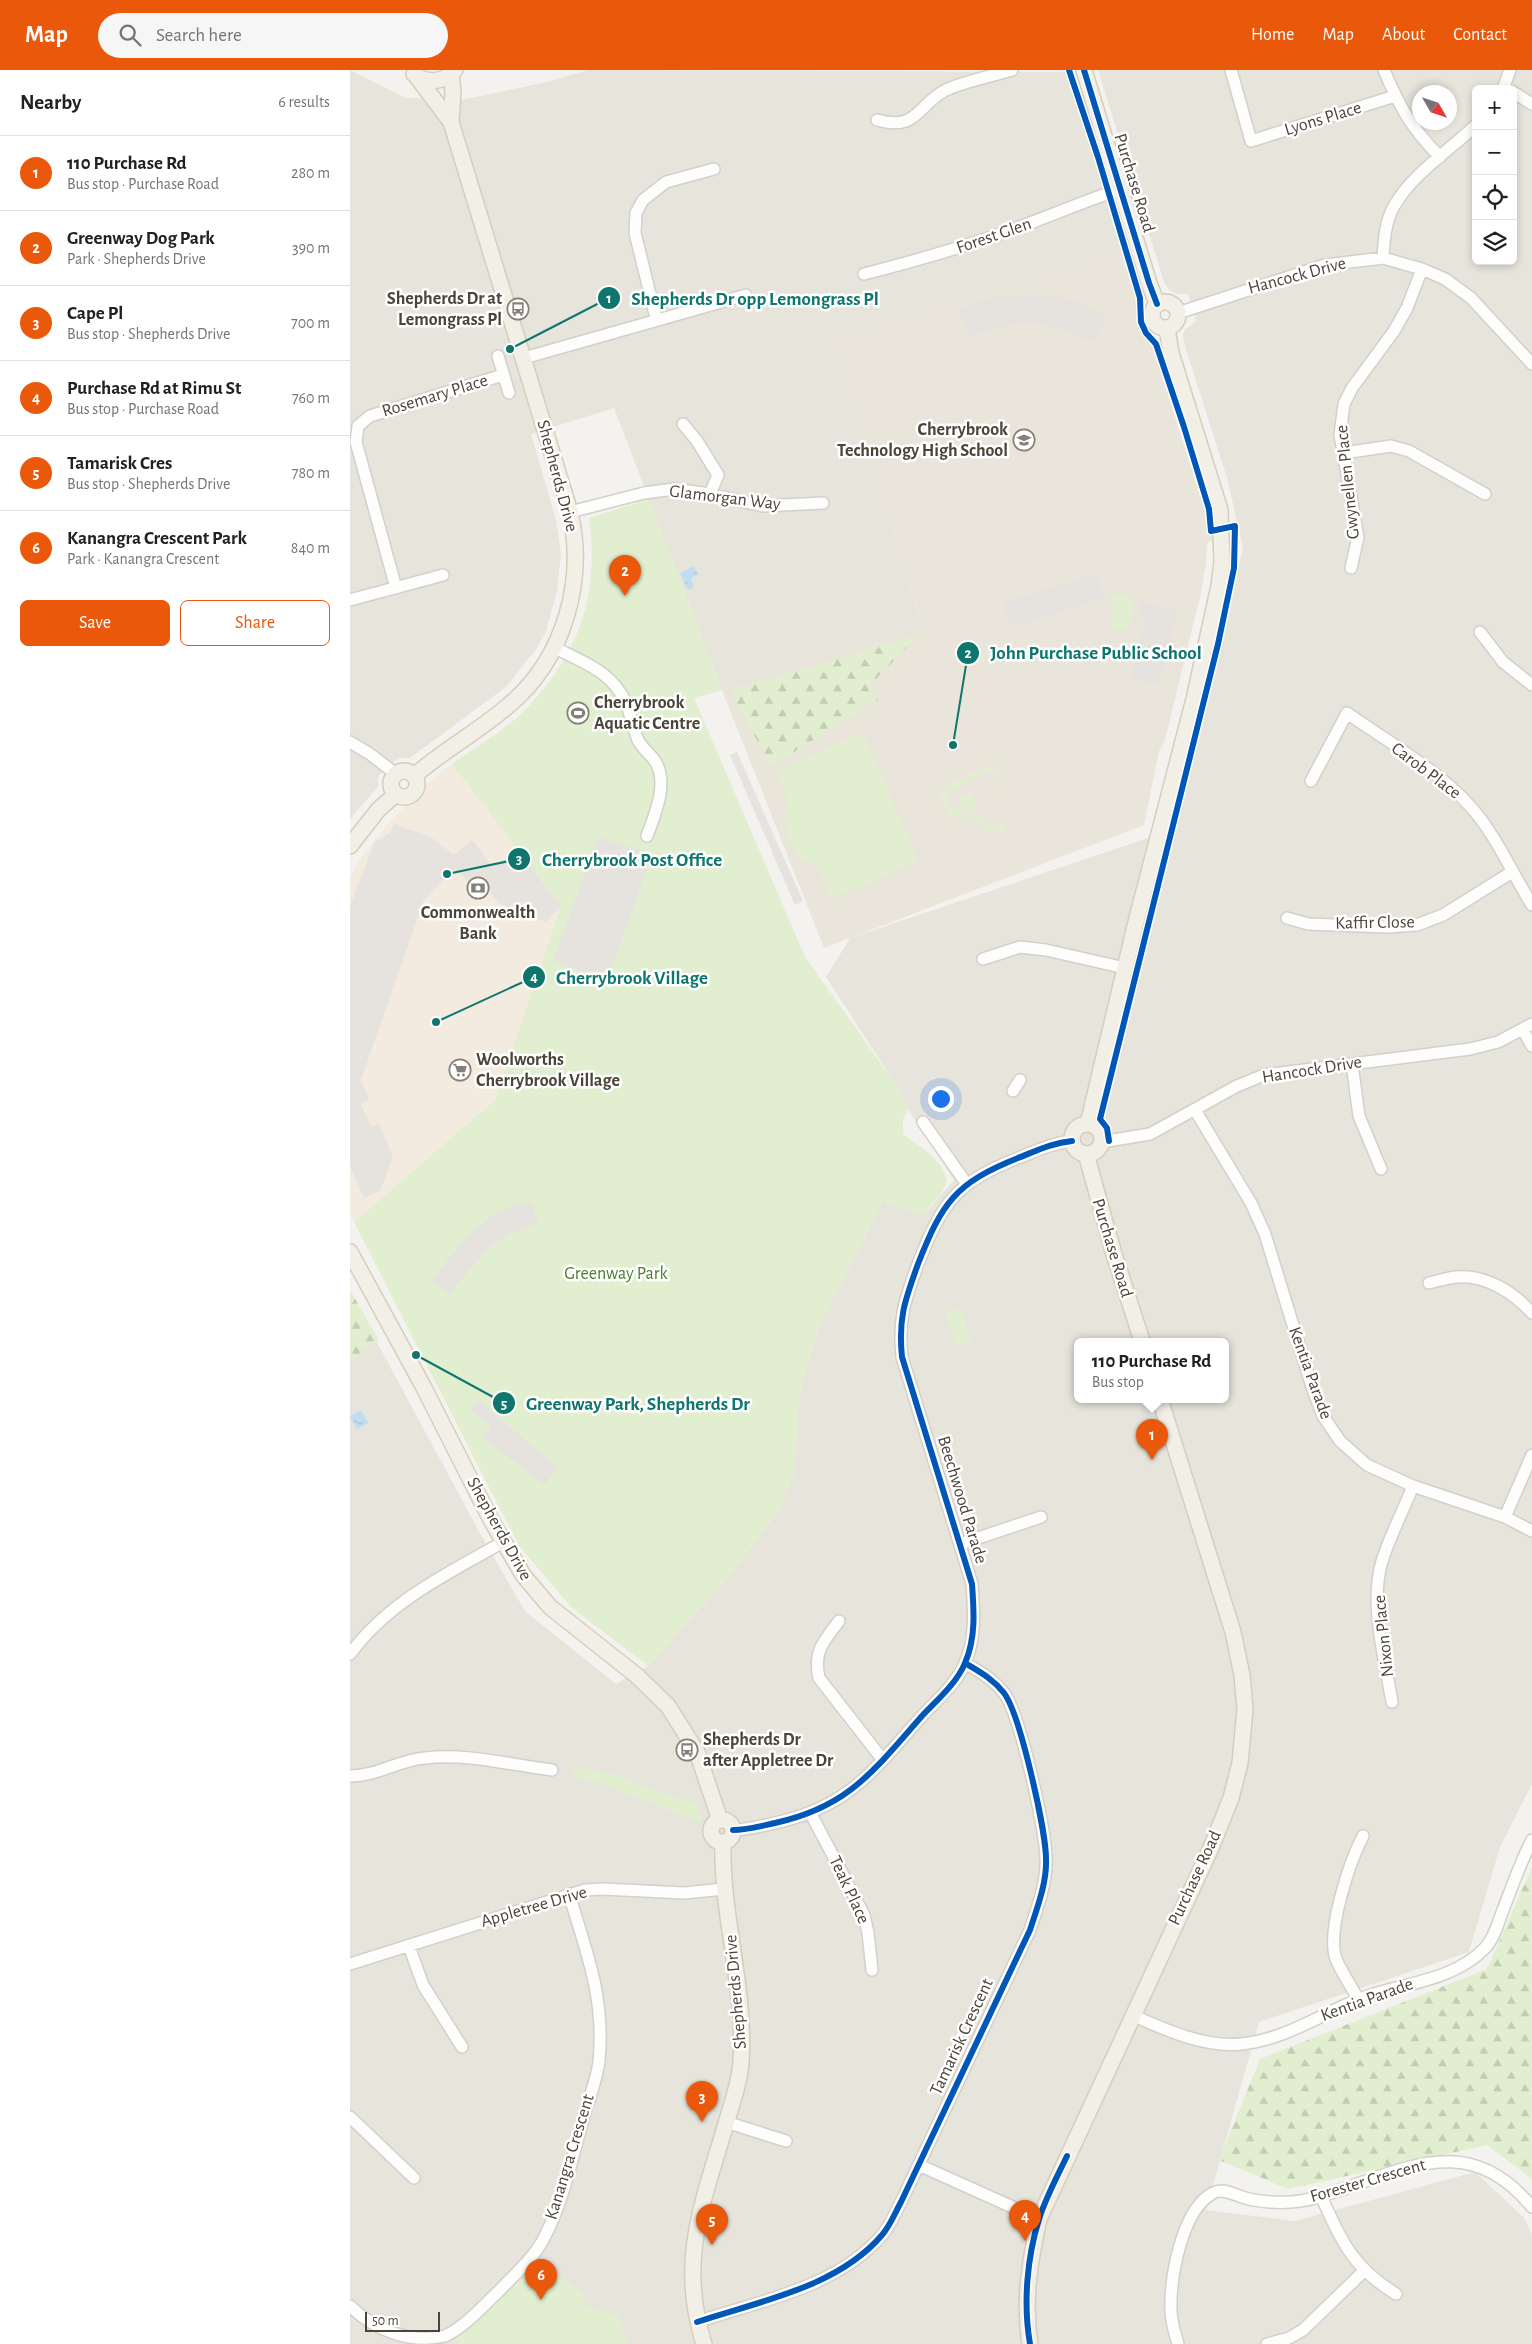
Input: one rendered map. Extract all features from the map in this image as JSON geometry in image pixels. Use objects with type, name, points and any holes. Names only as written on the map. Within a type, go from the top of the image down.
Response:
[{"type":"main road","name":"Purchase Road","points":[[1084,70],[1157,304]]},
{"type":"main road","points":[[412,72],[435,81],[453,72]]},
{"type":"main road","name":"Shepherds Drive","points":[[412,72],[451,122],[570,512],[576,552],[574,582],[568,610],[555,648],[542,669],[514,701],[437,756],[414,776]]},
{"type":"main road","name":"Shepherds Drive","points":[[451,122],[453,72]]},
{"type":"main road","points":[[1170,303],[1178,313],[1176,321],[1167,328],[1157,326],[1152,319],[1152,311],[1157,304],[1170,303]]},
{"type":"main road","points":[[1088,1124],[1125,968],[1194,699],[1219,586],[1222,562],[1220,510],[1171,353],[1167,328]]},
{"type":"main road","points":[[405,771],[414,776],[417,784],[414,792],[407,796],[396,794],[391,784],[396,774],[405,771]]},
{"type":"main road","points":[[350,846],[378,810],[396,794]]},
{"type":"main road","points":[[1088,1124],[1097,1128],[1100,1132],[1101,1142],[1097,1150],[1086,1154],[1076,1150],[1072,1141],[1076,1129],[1088,1124]]},
{"type":"main road","name":"Purchase Road","points":[[1086,1154],[1111,1246],[1141,1338]]},
{"type":"main road","name":"Shepherds Drive","points":[[350,1252],[423,1386],[503,1542],[523,1575],[545,1602],[641,1679],[668,1706],[679,1720],[697,1752],[710,1783],[720,1820]]},
{"type":"main road","name":"Purchase Road","points":[[1029,2344],[1026,2309],[1028,2280],[1039,2219],[1210,1848],[1231,1798],[1240,1763],[1245,1709],[1242,1676],[1233,1632],[1161,1403]]},
{"type":"main road","points":[[720,1820],[730,1823],[734,1830],[730,1840],[723,1843],[716,1841],[711,1835],[713,1824],[720,1820]]},
{"type":"main road","name":"Shepherds Drive","points":[[704,2344],[697,2322],[692,2279],[693,2249],[702,2208],[738,2081],[742,2046],[737,1984],[724,1889],[723,1843]]},
{"type":"street","points":[[877,120],[893,124],[912,119],[944,91],[1012,70]]},
{"type":"street","name":"Lyons Place","points":[[1231,70],[1251,142],[1395,96]]},
{"type":"street","points":[[1384,70],[1395,96],[1418,135],[1440,157]]},
{"type":"street","points":[[1504,85],[1510,70]]},
{"type":"street","points":[[1517,95],[1532,104]]},
{"type":"street","points":[[1383,258],[1385,230],[1393,207],[1408,186],[1472,129]]},
{"type":"street","points":[[656,318],[635,233],[636,213],[643,200],[666,182],[714,169]]},
{"type":"street","name":"Forest Glen","points":[[864,274],[965,246],[1057,214],[1086,200],[1121,189]]},
{"type":"street","name":"Hancock Drive","points":[[1178,313],[1325,265],[1383,258],[1422,269],[1445,279],[1471,298],[1532,364]]},
{"type":"street","name":"Gwynellen Place","points":[[1351,568],[1358,537],[1340,435],[1344,404],[1352,388],[1394,331],[1407,308],[1422,269]]},
{"type":"street","points":[[524,358],[656,318],[746,294]]},
{"type":"street","name":"Rosemary Place","points":[[498,356],[509,393]]},
{"type":"street","name":"Rosemary Place","points":[[396,588],[356,442],[358,426],[370,416],[503,375]]},
{"type":"street","points":[[683,424],[697,441],[718,475],[710,494]]},
{"type":"street","points":[[1344,453],[1390,446],[1409,451],[1485,494]]},
{"type":"street","name":"Glamorgan Way","points":[[570,512],[644,492],[674,489],[710,494],[763,506],[823,503]]},
{"type":"street","points":[[350,600],[443,574]]},
{"type":"street","points":[[1480,632],[1503,662],[1532,685]]},
{"type":"street","points":[[555,648],[601,671],[615,684],[625,700],[638,740],[655,762],[659,776],[660,793],[647,836]]},
{"type":"street","name":"Carob Place","points":[[1311,781],[1347,714],[1427,770],[1469,804],[1482,820],[1532,905]]},
{"type":"street","points":[[350,742],[370,754],[396,774]]},
{"type":"street","name":"Kaffir Close","points":[[1287,918],[1308,924],[1417,925],[1443,915],[1512,872]]},
{"type":"street","points":[[983,959],[1020,948],[1046,950],[1125,968]]},
{"type":"street","points":[[1528,1027],[1532,1046]]},
{"type":"street","name":"Hancock Drive","points":[[1101,1142],[1150,1134],[1237,1086],[1264,1075],[1470,1049],[1498,1042],[1528,1027]]},
{"type":"street","points":[[1352,1064],[1359,1116],[1381,1169]]},
{"type":"street","points":[[1013,1091],[1020,1080]]},
{"type":"street","name":"Kentia Parade","points":[[1195,1110],[1251,1204],[1264,1234],[1312,1387],[1323,1416],[1340,1441],[1367,1464],[1413,1486],[1505,1517],[1532,1531]]},
{"type":"street","points":[[923,1122],[966,1183]]},
{"type":"street","name":"Beechwood Parade","points":[[734,1830],[748,1829],[811,1814],[848,1793],[883,1760],[955,1680],[965,1663],[975,1616],[972,1584],[902,1357],[900,1334],[903,1305],[943,1209],[966,1183],[988,1170],[1054,1143],[1072,1141]]},
{"type":"street","points":[[1429,1283],[1457,1277],[1485,1280],[1521,1300],[1532,1313]]},
{"type":"street","points":[[1505,1517],[1532,1455]]},
{"type":"street","name":"Nixon Place","points":[[1392,1702],[1380,1630],[1378,1598],[1382,1563],[1413,1486]]},
{"type":"street","points":[[960,1544],[1042,1517]]},
{"type":"street","points":[[350,1654],[373,1627],[416,1592],[503,1542]]},
{"type":"street","points":[[839,1621],[819,1648],[816,1664],[819,1678],[883,1760]]},
{"type":"street","name":"Tamarisk Crescent","points":[[697,2322],[804,2288],[835,2274],[860,2258],[883,2234],[919,2165],[1030,1930],[1041,1895],[1046,1860],[1043,1832],[1015,1714],[1005,1695],[992,1679],[965,1663]]},
{"type":"street","points":[[350,1776],[365,1776],[424,1758],[462,1758],[552,1770]]},
{"type":"street","name":"Teak Place","points":[[811,1814],[864,1915],[872,1970]]},
{"type":"street","points":[[1358,2000],[1336,1958],[1334,1930],[1351,1861],[1363,1836]]},
{"type":"street","name":"Kentia Parade","points":[[1132,2015],[1168,2031],[1199,2041],[1239,2045],[1280,2036],[1358,2000],[1471,1963],[1488,1946],[1523,1857],[1532,1840]]},
{"type":"street","name":"Appletree Drive","points":[[350,1964],[569,1894],[602,1889],[684,1893],[724,1889]]},
{"type":"street","name":"Kanangra Crescent","points":[[350,2306],[381,2332],[402,2340],[424,2341],[444,2337],[461,2327],[483,2306],[525,2264],[543,2240],[556,2214],[599,2064],[600,2054],[602,2024],[597,1988],[569,1894]]},
{"type":"street","points":[[409,1946],[423,1985],[462,2047]]},
{"type":"street","points":[[350,2117],[414,2178]]},
{"type":"street","points":[[726,2122],[786,2141]]},
{"type":"street","name":"Forester Crescent","points":[[1178,2344],[1170,2313],[1171,2287],[1177,2254],[1189,2223],[1200,2204],[1212,2193],[1221,2191],[1248,2199],[1292,2202],[1322,2196],[1414,2164],[1437,2161],[1457,2162],[1495,2175],[1522,2196],[1532,2207]]},
{"type":"street","points":[[919,2165],[1039,2219]]},
{"type":"street","points":[[1322,2196],[1340,2238],[1364,2271],[1396,2294]]},
{"type":"street","points":[[1267,2344],[1289,2338],[1303,2330],[1364,2271]]},
{"type":"shaded area","points":[[350,70],[406,98],[462,100],[547,82],[588,70],[1067,72],[1123,252],[835,340],[923,628],[722,690],[614,408],[531,434],[556,520],[561,554],[557,591],[546,631],[537,648],[506,687],[410,758],[398,758],[378,776],[378,787],[350,819]]},
{"type":"shaded area","points":[[1098,70],[1532,70],[1532,1784],[1500,1847],[1469,1952],[1259,2022],[1206,2210],[1295,2221],[1475,2172],[1524,2218],[1532,2235],[1532,2344],[350,2344],[350,1341],[367,1324],[482,1537],[525,1611],[616,1684],[648,1666],[724,1582],[778,1512],[794,1474],[799,1394],[820,1324],[883,1201],[924,1215],[954,1180],[908,1109],[895,1083],[826,977],[850,938],[1169,831],[1210,684],[1243,548],[1227,478],[1184,343],[1183,334],[1196,321],[1188,294],[1177,294],[1169,290],[1164,282]]},
{"type":"shaded area","points":[[1123,252],[1214,540],[1207,543],[1206,564],[1201,593],[1165,740],[1159,751],[1144,825],[824,948],[722,690],[923,627],[834,340]]},
{"type":"shaded area","points":[[1024,294],[1055,296],[1076,301],[1108,317],[1092,343],[1073,333],[1041,324],[1021,324],[994,328],[968,337],[959,309],[993,297]]},
{"type":"shaded area","points":[[1097,574],[1105,598],[1011,628],[1002,602]]},
{"type":"shaded area","points":[[1140,600],[1177,610],[1158,685],[1130,678],[1145,617],[1137,614]]},
{"type":"shaded area","points":[[737,752],[803,901],[795,905],[730,755]]},
{"type":"shaded area","points":[[452,764],[561,906],[495,1100],[354,1222],[350,1215],[350,877],[362,856],[387,825],[428,782]]},
{"type":"shaded area","points":[[394,824],[431,837],[454,855],[472,840],[493,867],[517,849],[561,906],[546,922],[500,904],[478,878],[471,884],[455,869],[424,900],[361,1080],[369,1099],[361,1104],[371,1127],[379,1124],[393,1156],[381,1190],[364,1198],[350,1167],[350,906],[374,843],[390,833]]},
{"type":"shaded area","points":[[598,837],[652,855],[611,970],[590,974],[553,961]]},
{"type":"shaded area","points":[[532,1202],[538,1223],[507,1235],[489,1247],[449,1295],[432,1280],[464,1239],[481,1224],[497,1213],[518,1204]]},
{"type":"shaded area","points":[[478,1400],[558,1467],[544,1485],[483,1438],[491,1427],[470,1410]]},
{"type":"green space","name":"Greenway Park","points":[[649,499],[722,690],[694,698],[805,957],[895,1083],[908,1109],[903,1120],[903,1134],[932,1156],[944,1171],[946,1179],[943,1191],[924,1216],[883,1201],[820,1324],[799,1394],[794,1474],[778,1512],[724,1582],[648,1666],[571,1607],[519,1546],[354,1222],[495,1100],[561,906],[452,764],[516,719],[542,691],[571,647],[581,624],[591,574],[592,547],[589,518]]},
{"type":"green space","points":[[1114,594],[1132,596],[1129,630],[1111,629]]},
{"type":"green space","points":[[920,634],[870,685],[878,700],[771,766],[730,691]]},
{"type":"green space","points":[[863,733],[918,861],[832,899],[818,867],[801,858],[790,844],[784,818],[788,799],[776,771]]},
{"type":"green space","points":[[994,763],[1004,785],[1000,784],[995,770],[982,774],[975,779],[966,778],[964,784],[945,794],[947,797],[945,803],[951,809],[955,807],[963,813],[977,815],[982,818],[988,827],[992,828],[1000,823],[1005,824],[1006,827],[999,832],[994,830],[987,833],[973,817],[951,816],[942,803],[941,797],[942,792],[950,785],[969,773],[979,772]]},
{"type":"green space","points":[[971,794],[976,806],[964,813],[958,799]]},
{"type":"green space","points":[[350,1290],[379,1340],[350,1360]]},
{"type":"green space","points":[[961,1307],[971,1341],[955,1346],[945,1312]]},
{"type":"green space","points":[[573,1766],[618,1775],[651,1790],[698,1803],[702,1824],[603,1784],[572,1777]]},
{"type":"green space","points":[[1532,1867],[1532,2179],[1487,2145],[1288,2189],[1219,2160],[1260,2059],[1487,1969]]},
{"type":"green space","points":[[536,2259],[584,2294],[583,2305],[618,2316],[627,2344],[458,2344],[456,2337],[477,2321]]},
{"type":"water","points":[[694,566],[698,575],[691,578],[694,587],[688,590],[680,573]]},
{"type":"water","points":[[361,1410],[368,1423],[357,1429],[350,1416]]},
{"type":"cycle path","points":[[1069,70],[1098,157],[1140,298],[1141,322],[1146,333],[1156,344],[1184,427],[1209,509],[1211,531],[1235,526],[1234,568],[1218,644],[1100,1119],[1107,1128],[1109,1141]]},
{"type":"cycle path","points":[[1084,70],[1157,304]]},
{"type":"cycle path","points":[[733,1830],[754,1828],[801,1816],[822,1807],[858,1784],[946,1691],[965,1663],[973,1634],[972,1584],[902,1357],[901,1331],[906,1299],[913,1277],[935,1225],[953,1197],[965,1186],[997,1167],[1044,1148],[1072,1141]]},
{"type":"cycle path","points":[[697,2322],[772,2299],[821,2280],[843,2268],[864,2253],[882,2235],[901,2202],[1030,1930],[1043,1886],[1046,1868],[1042,1824],[1031,1773],[1017,1724],[1004,1693],[991,1680],[965,1663]]},
{"type":"cycle path","points":[[1030,2344],[1027,2313],[1027,2281],[1032,2249],[1042,2211],[1067,2156]]},
{"type":"place","name":"Shepherds Dr at Lemongrass Pl","points":[[518,309]]},
{"type":"place","name":"Shepherds Dr opp Lemongrass Pl","points":[[510,349]]},
{"type":"place","name":"Cherrybrook Technology High School","points":[[1024,440]]},
{"type":"place","name":"Greenway Dog Park","points":[[625,596]]},
{"type":"place","name":"Cherrybrook Aquatic Centre","points":[[578,713]]},
{"type":"place","name":"John Purchase Public School","points":[[953,745]]},
{"type":"place","name":"Cherrybrook Post Office","points":[[447,874]]},
{"type":"place","name":"Commonwealth Bank","points":[[478,888]]},
{"type":"place","name":"Cherrybrook Village","points":[[436,1022]]},
{"type":"place","name":"Woolworths Cherrybrook Village","points":[[460,1070]]},
{"type":"place","name":"Greenway Park, Shepherds Dr","points":[[416,1355]]},
{"type":"place","name":"110 Purchase Rd","points":[[1152,1460]]},
{"type":"place","name":"Shepherds Dr after Appletree Dr","points":[[687,1750]]},
{"type":"place","name":"Cape Pl","points":[[702,2122]]},
{"type":"place","name":"Purchase Rd at Rimu St","points":[[1025,2241]]},
{"type":"place","name":"Tamarisk Cres","points":[[712,2245]]},
{"type":"place","name":"Kanangra Crescent Park","points":[[541,2300]]}]
